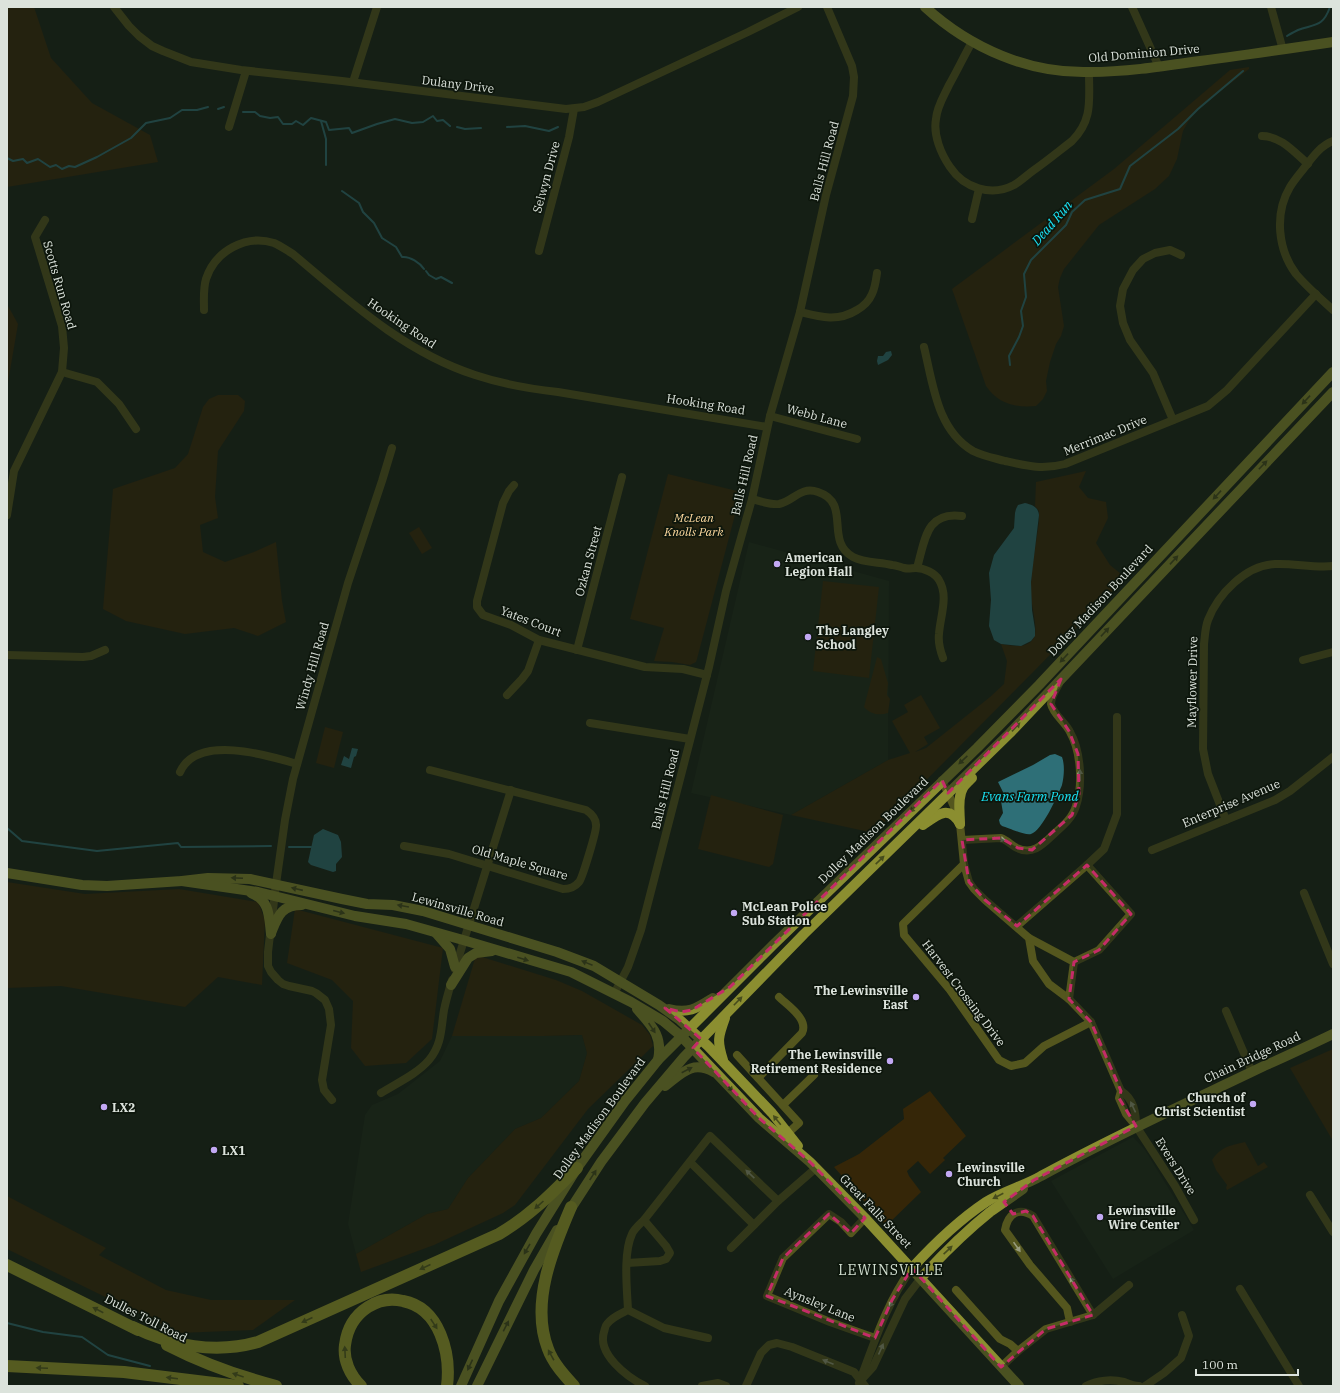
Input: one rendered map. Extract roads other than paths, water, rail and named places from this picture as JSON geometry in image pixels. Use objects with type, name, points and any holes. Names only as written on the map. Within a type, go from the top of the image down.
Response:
[{"type":"highway","points":[[133,1327],[168,1340],[203,1347],[227,1348],[258,1342],[499,1234],[534,1210],[577,1168]]},
{"type":"highway","points":[[571,1207],[549,1264],[542,1310],[544,1336],[548,1349],[557,1365],[574,1386]]},
{"type":"highway","name":"Dulles Toll Road","points":[[7,1265],[195,1359],[239,1375],[276,1386]]},
{"type":"highway","points":[[361,1386],[351,1374],[345,1357],[344,1348],[348,1330],[358,1315],[368,1307],[380,1301],[398,1300],[419,1307],[436,1325],[441,1334],[447,1359],[447,1386]]},
{"type":"highway","points":[[7,1366],[124,1372],[238,1386]]},
{"type":"main road","name":"Old Dominion Drive","points":[[925,7],[946,24],[986,50],[1018,62],[1055,69],[1089,72],[1159,67],[1333,42]]},
{"type":"main road","name":"Dolley Madison Boulevard","points":[[460,1386],[499,1301],[517,1266],[577,1168],[625,1101],[658,1060],[730,987],[942,780],[977,748],[1333,372]]},
{"type":"main road","points":[[477,1386],[534,1270],[571,1207],[601,1162],[645,1103],[701,1039],[804,934],[999,744],[1333,392]]},
{"type":"main road","points":[[960,824],[959,800],[963,788],[999,744]]},
{"type":"main road","points":[[894,846],[938,814],[947,812],[951,813],[960,824]]},
{"type":"main road","name":"Lewinsville Road","points":[[7,873],[82,885],[107,886],[228,877],[276,884],[342,900],[411,908],[577,959],[594,966],[622,981],[665,1008],[690,1027],[701,1039]]},
{"type":"main road","name":"Lewinsville Road","points":[[182,881],[240,889],[314,905],[355,916],[406,924],[571,972],[631,1002],[663,1021],[693,1048]]},
{"type":"main road","points":[[240,889],[257,895],[264,903],[268,911],[270,934]]},
{"type":"main road","points":[[270,934],[280,914],[286,908],[293,905],[314,905]]},
{"type":"main road","points":[[436,933],[450,949],[455,967]]},
{"type":"main road","points":[[451,985],[468,958],[476,954],[493,950]]},
{"type":"main road","points":[[665,1008],[681,1012],[692,1010],[730,987]]},
{"type":"main road","points":[[631,1002],[650,1024],[658,1037],[660,1049],[658,1060]]},
{"type":"main road","points":[[724,1062],[719,1045],[719,1039],[720,1030],[727,1013]]},
{"type":"main road","name":"Chain Bridge Road","points":[[921,1278],[935,1262],[975,1225],[1034,1180],[1080,1154],[1136,1126],[1333,1034]]},
{"type":"main road","name":"Great Falls Street","points":[[701,1039],[772,1114],[813,1165]]},
{"type":"main road","name":"Great Falls Street","points":[[693,1048],[758,1118],[813,1165],[865,1218],[1018,1386]]},
{"type":"main road","points":[[645,1103],[684,1071],[690,1068],[702,1067],[718,1074]]},
{"type":"main road","name":"Chain Bridge Road","points":[[912,1268],[938,1242],[986,1202],[1000,1194],[1034,1180]]},
{"type":"street","name":"Dulany Drive","points":[[114,7],[128,26],[152,46],[191,62],[246,71],[353,82],[535,106],[574,109],[598,102],[798,7]]},
{"type":"street","points":[[353,82],[377,7]]},
{"type":"street","name":"Balls Hill Road","points":[[614,994],[628,967],[641,930],[707,675],[726,591],[752,499],[767,427],[800,312],[826,195],[853,96],[854,88],[852,66],[827,7]]},
{"type":"street","points":[[1132,7],[1159,67]]},
{"type":"street","points":[[1271,7],[1283,50]]},
{"type":"street","points":[[972,42],[940,103],[935,127],[936,136],[940,147],[953,172],[969,185],[979,189],[997,190],[1014,185],[1079,135],[1084,127],[1089,110],[1089,72]]},
{"type":"street","points":[[229,127],[246,71]]},
{"type":"street","name":"Selwyn Drive","points":[[539,251],[569,137],[574,109]]},
{"type":"street","points":[[1262,136],[1274,138],[1280,141],[1308,164]]},
{"type":"street","points":[[1333,141],[1323,147],[1292,184],[1286,194],[1281,212],[1280,231],[1284,250],[1289,262],[1297,274],[1333,310]]},
{"type":"street","points":[[972,219],[979,189]]},
{"type":"street","name":"Scotts Run Road","points":[[7,515],[14,480],[14,471],[62,372],[64,348],[62,326],[35,237],[45,220]]},
{"type":"street","name":"Hooking Road","points":[[204,310],[204,289],[206,279],[210,270],[218,259],[230,248],[238,244],[266,241],[280,246],[293,254],[393,335],[434,359],[475,375],[504,384],[767,427]]},
{"type":"street","points":[[1173,420],[1153,373],[1130,340],[1122,323],[1120,306],[1122,289],[1143,259],[1155,252],[1170,250],[1181,255]]},
{"type":"street","points":[[800,312],[829,318],[842,317],[854,312],[861,308],[871,296],[877,273]]},
{"type":"street","name":"Merrimac Drive","points":[[924,347],[940,411],[944,421],[950,431],[966,446],[984,456],[1032,467],[1055,467],[1208,406],[1215,401],[1316,294]]},
{"type":"street","points":[[62,372],[97,382],[119,404],[136,429]]},
{"type":"street","name":"Webb Lane","points":[[770,416],[857,439]]},
{"type":"street","name":"Windy Hill Road","points":[[332,1100],[324,1090],[322,1080],[331,1025],[329,1009],[325,1000],[316,993],[283,984],[274,976],[268,966],[270,934],[285,820],[293,779],[347,584],[392,448]]},
{"type":"street","name":"Ozkan Street","points":[[577,650],[622,477]]},
{"type":"street","name":"Yates Court","points":[[514,485],[502,503],[477,601],[479,611],[487,617],[512,625],[539,640],[645,667],[683,669],[707,675]]},
{"type":"street","points":[[752,499],[779,504],[801,492],[819,492],[830,500],[834,506],[837,514],[838,537],[840,544],[852,556],[858,560],[894,565],[903,568],[917,568],[934,574],[941,584],[943,594],[943,608],[939,639],[943,658]]},
{"type":"street","points":[[917,568],[927,532],[934,523],[945,516],[962,516]]},
{"type":"street","name":"Mayflower Drive","points":[[1226,820],[1208,774],[1203,749],[1204,644],[1205,633],[1211,612],[1237,581],[1249,571],[1258,567],[1276,564],[1312,567],[1333,566]]},
{"type":"street","points":[[507,695],[528,671],[539,640]]},
{"type":"street","points":[[7,654],[83,657],[91,656],[105,650]]},
{"type":"street","points":[[1303,660],[1333,652]]},
{"type":"street","points":[[962,840],[1001,838],[1025,851],[1032,850],[1039,847],[1066,823],[1072,814],[1076,807],[1079,794],[1080,777],[1078,754],[1075,742],[1051,704],[1061,678]]},
{"type":"street","points":[[1017,926],[1104,849],[1117,814],[1117,716]]},
{"type":"street","points":[[590,723],[690,739]]},
{"type":"street","points":[[180,772],[183,766],[192,757],[203,753],[216,751],[249,751],[297,764]]},
{"type":"street","name":"Enterprise Avenue","points":[[1152,850],[1275,800],[1286,794],[1333,757]]},
{"type":"street","name":"Old Maple Square","points":[[404,846],[449,854],[562,889],[574,887],[582,879],[596,828],[595,818],[591,813],[586,810],[430,770]]},
{"type":"street","points":[[942,780],[957,813],[960,824],[966,873],[974,889],[1029,938],[1074,962]]},
{"type":"street","points":[[381,1093],[422,1067],[434,1054],[441,1036],[443,1018],[455,967],[510,790]]},
{"type":"street","name":"Harvest Crossing Drive","points":[[964,864],[902,924],[904,935],[950,990],[999,1060],[1011,1066],[1025,1063],[1044,1046],[1091,1022]]},
{"type":"street","points":[[1074,962],[1099,950],[1131,914],[1087,865]]},
{"type":"street","points":[[1304,893],[1333,964]]},
{"type":"street","points":[[1029,938],[1033,961],[1049,984],[1069,999],[1091,1022],[1121,1091],[1127,1094],[1136,1112],[1136,1126]]},
{"type":"street","points":[[1069,999],[1074,962]]},
{"type":"street","points":[[758,1078],[802,1033],[804,1029],[800,1017],[779,997]]},
{"type":"street","points":[[1226,1011],[1252,1072]]},
{"type":"street","points":[[737,1054],[799,1123],[788,1133]]},
{"type":"street","points":[[783,1105],[814,1076]]},
{"type":"street","name":"Evers Drive","points":[[1136,1126],[1175,1186],[1194,1220]]},
{"type":"street","points":[[628,1310],[627,1263],[628,1244],[632,1233],[644,1220],[710,1136],[778,1201]]},
{"type":"street","points":[[690,1162],[754,1225]]},
{"type":"street","points":[[731,1248],[813,1165]]},
{"type":"street","points":[[1310,1195],[1333,1232]]},
{"type":"street","points":[[1004,1202],[1013,1214]]},
{"type":"street","points":[[1070,1322],[1067,1308],[1030,1265],[1005,1230],[1006,1222],[1013,1214],[1020,1211],[1026,1211],[1033,1216],[1093,1315]]},
{"type":"street","name":"Aynsley Lane","points":[[865,1218],[851,1233],[841,1222],[830,1214],[783,1258],[767,1296],[830,1322],[875,1338]]},
{"type":"street","points":[[627,1263],[660,1261],[666,1259],[670,1253],[644,1220]]},
{"type":"street","name":"Chain Bridge Road","points":[[861,1384],[875,1338],[892,1300],[912,1268]]},
{"type":"street","name":"Chain Bridge Road","points":[[861,1384],[873,1367],[905,1300],[921,1278]]},
{"type":"street","points":[[1001,1367],[1018,1351],[1046,1329],[1093,1315],[1129,1285]]},
{"type":"street","points":[[956,1290],[1000,1339],[1010,1344],[1018,1351]]},
{"type":"street","points":[[1240,1290],[1299,1386]]},
{"type":"street","points":[[628,1310],[664,1328],[708,1338]]},
{"type":"street","points":[[628,1310],[615,1316],[606,1324],[603,1336],[604,1350],[621,1370],[645,1386]]},
{"type":"street","points":[[1145,1386],[1164,1373],[1181,1358],[1190,1336],[1182,1316]]},
{"type":"street","points":[[746,1386],[761,1353],[769,1345],[777,1343],[792,1347],[854,1372],[861,1384]]},
{"type":"street","points":[[1086,1386],[1094,1382],[1105,1381],[1123,1382],[1132,1386],[1139,1386]]},
{"type":"street","points":[[702,1386],[718,1383],[726,1386]]},
{"type":"water","points":[[891,351],[892,355],[888,360],[878,365],[878,356],[883,356],[886,352]]},
{"type":"water","points":[[1025,503],[1035,507],[1038,510],[1039,515],[1031,582],[1035,636],[1031,641],[1021,646],[1001,644],[994,640],[989,626],[991,600],[989,573],[994,555],[1014,528],[1015,513],[1018,505]]},
{"type":"water","points":[[352,748],[358,749],[351,768],[341,765],[344,756],[349,759]]},
{"type":"water","name":"Evans Farm Pond","points":[[1055,754],[1062,757],[1063,760],[1063,782],[1045,820],[1031,834],[1021,833],[1002,826],[999,820],[1003,813],[1001,801],[1004,794],[998,782],[1050,755]]},
{"type":"water","points":[[323,829],[338,835],[341,842],[342,857],[336,864],[336,871],[333,872],[311,865],[308,862],[314,835]]},
{"type":"waterway","name":"Dead Run","points":[[1287,36],[1298,30],[1318,24],[1324,18],[1330,7]]},
{"type":"waterway","name":"Dead Run","points":[[1010,365],[1009,356],[1023,326],[1021,311],[1026,297],[1024,274],[1031,260],[1066,225],[1072,212],[1085,200],[1120,189],[1130,166],[1178,129],[1198,109],[1243,71]]},
{"type":"waterway","points":[[7,158],[13,161],[23,159],[27,163],[38,159],[50,167],[56,165],[62,169],[69,166],[75,167],[97,157],[131,138],[146,123],[170,118],[182,110],[197,110],[208,107]]},
{"type":"waterway","points":[[218,109],[224,107]]},
{"type":"waterway","points":[[243,112],[255,112],[260,116],[270,118],[278,117],[283,124],[292,124],[296,121],[303,125],[311,118],[326,122],[329,130],[349,128],[352,133],[395,119],[412,123],[423,122],[433,116],[437,121],[443,120],[450,126]]},
{"type":"waterway","points":[[321,121],[326,139],[326,165]]},
{"type":"waterway","points":[[507,127],[525,126],[549,131],[558,127]]},
{"type":"waterway","points":[[457,127],[465,129],[481,128]]},
{"type":"waterway","points":[[342,191],[359,203],[363,212],[374,223],[382,238],[396,247],[402,257],[414,260],[424,269]]},
{"type":"waterway","points":[[426,271],[429,275],[436,279],[441,277],[452,283]]},
{"type":"waterway","points":[[7,828],[22,841],[97,851],[178,843],[181,847],[271,846]]},
{"type":"waterway","points":[[289,847],[311,847]]},
{"type":"waterway","points":[[7,1323],[43,1332],[82,1337],[108,1355],[150,1366]]},
{"type":"place","name":"American Legion Hall","points":[[777,564]]},
{"type":"place","name":"The Langley School","points":[[808,637]]},
{"type":"place","name":"McLean Police Sub Station","points":[[734,913]]},
{"type":"place","name":"The Lewinsville East","points":[[916,997]]},
{"type":"place","name":"The Lewinsville Retirement Residence","points":[[890,1061]]},
{"type":"place","name":"Church of Christ Scientist","points":[[1253,1104]]},
{"type":"place","name":"LX2","points":[[104,1107]]},
{"type":"place","name":"LX1","points":[[214,1150]]},
{"type":"place","name":"Lewinsville Church","points":[[949,1174]]},
{"type":"place","name":"Lewinsville Wire Center","points":[[1100,1217]]},
{"type":"district","name":"LEWINSVILLE","points":[[891,1270]]},
{"type":"park label","name":"McLean Knolls Park","points":[[694,524]]}]
